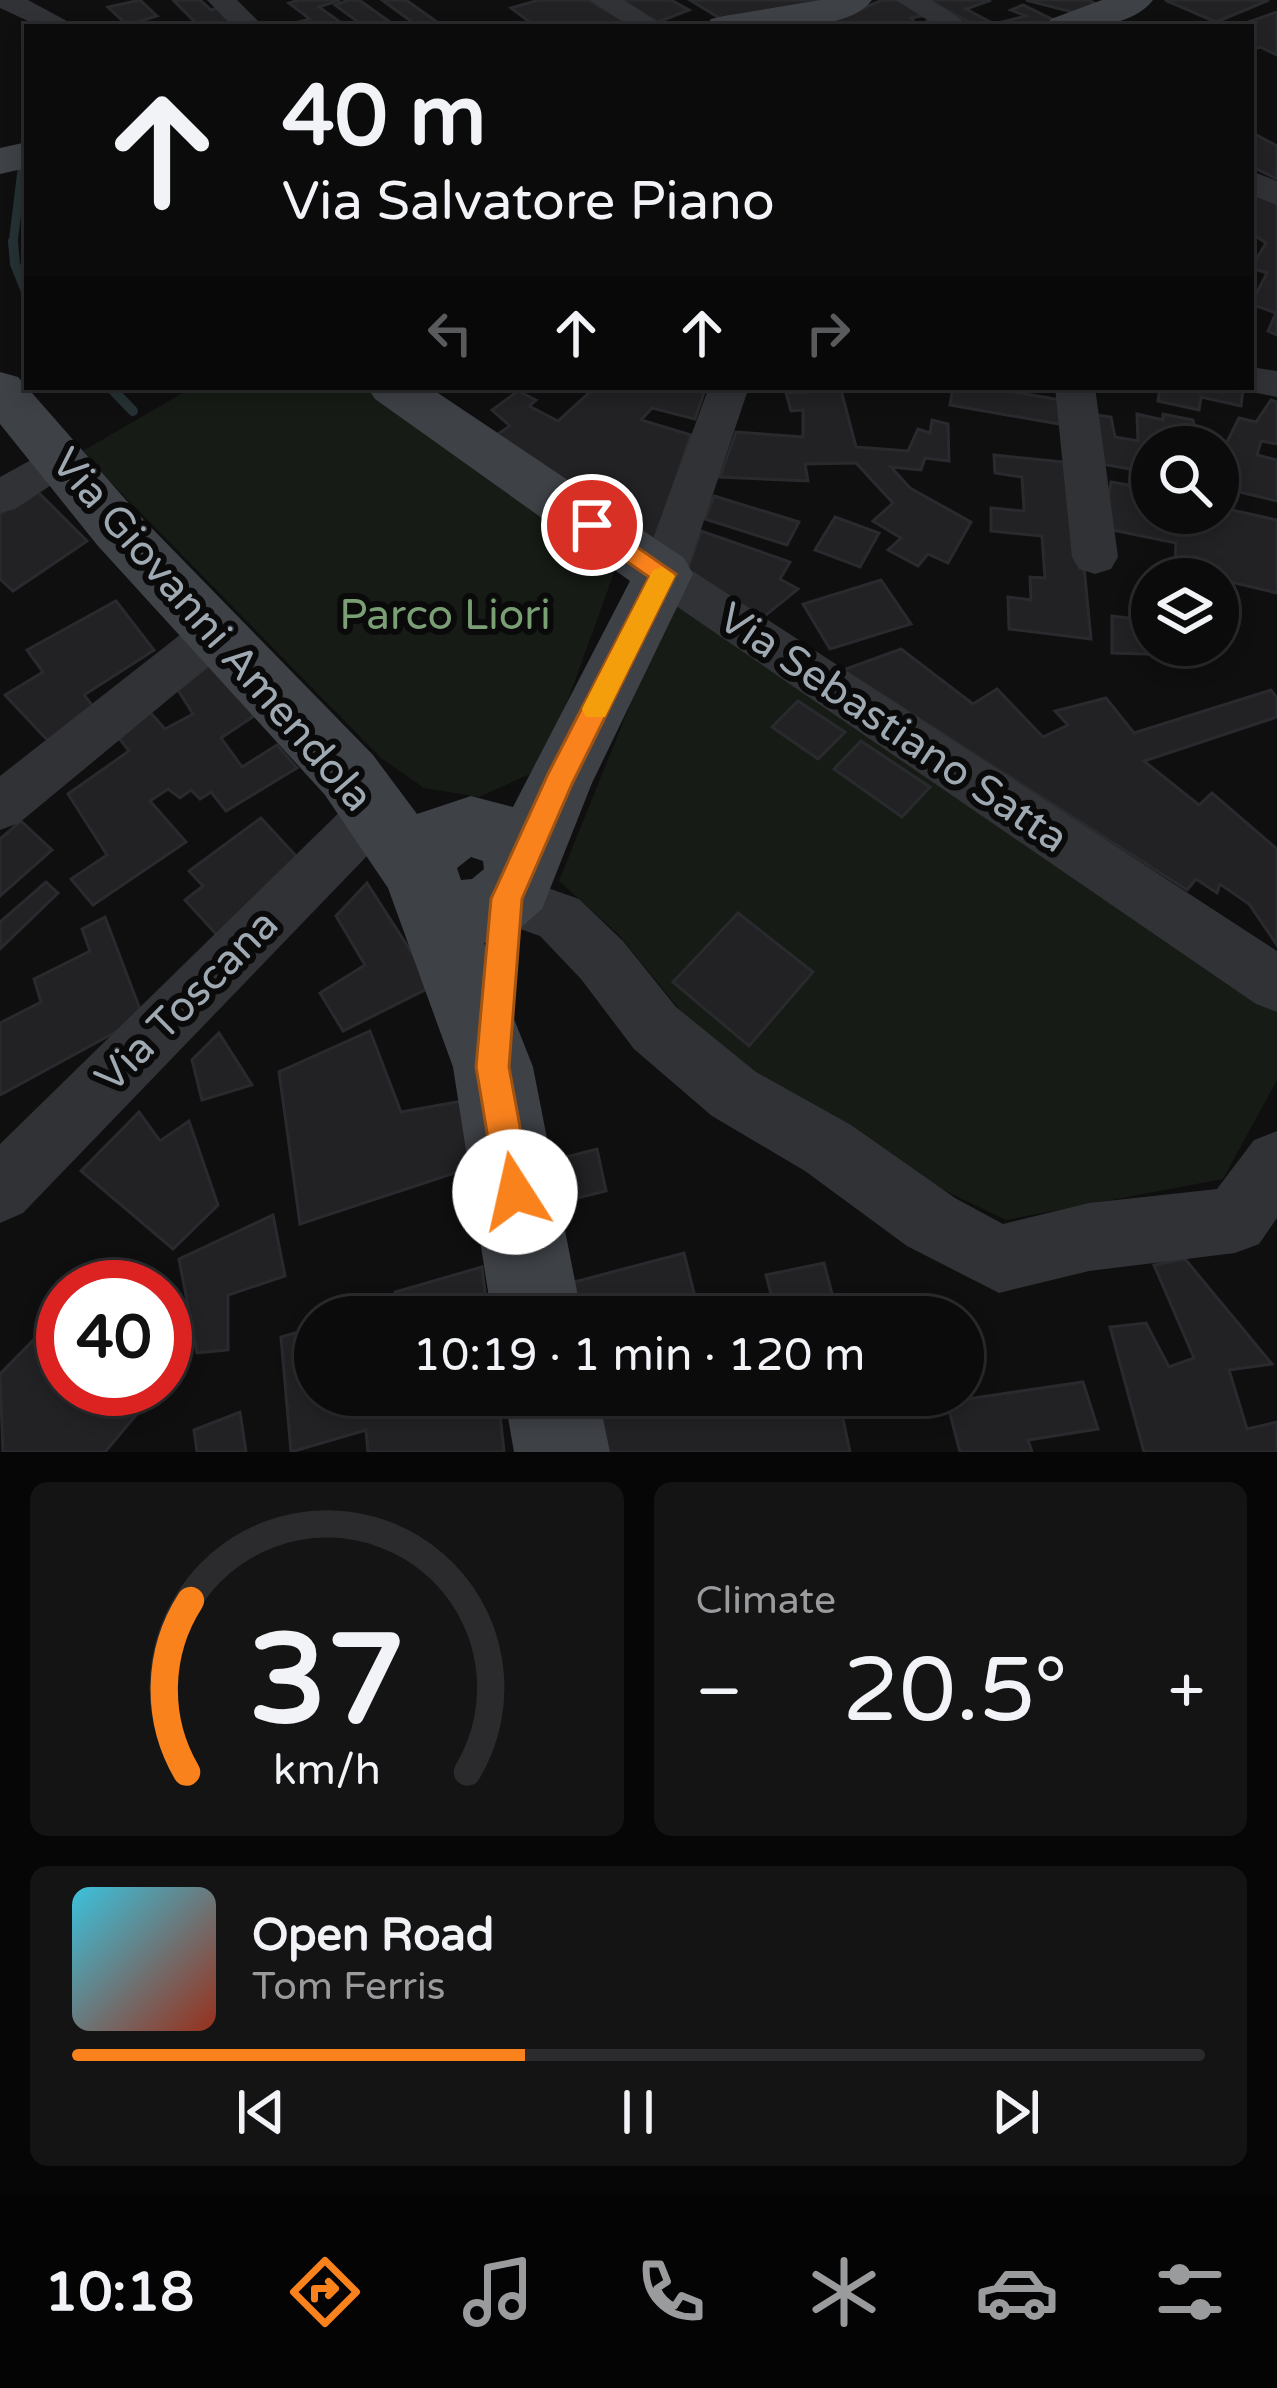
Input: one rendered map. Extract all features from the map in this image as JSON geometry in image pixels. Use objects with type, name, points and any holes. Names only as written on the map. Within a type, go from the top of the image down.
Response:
[{"type":"street","points":[[5,0],[57,24]]},
{"type":"street","points":[[221,0],[247,24]]},
{"type":"street","points":[[604,0],[646,24]]},
{"type":"street","points":[[744,24],[824,12],[854,0]]},
{"type":"street","points":[[910,0],[954,24]]},
{"type":"street","points":[[1072,24],[1135,0]]},
{"type":"street","name":"Via Giovanni Amendola","points":[[0,389],[119,531],[361,794],[425,888],[493,1067],[533,1296]]},
{"type":"street","name":"Via Sebastiano Satta","points":[[397,390],[663,574],[1277,984]]},
{"type":"street","points":[[663,574],[728,390]]},
{"type":"street","points":[[1075,390],[1095,556]]},
{"type":"street","points":[[0,498],[62,458]]},
{"type":"street","name":"Via Giovanni Amendola","points":[[493,1067],[500,865],[558,783],[663,574]]},
{"type":"street","points":[[0,807],[216,633]]},
{"type":"street","name":"Via Toscana","points":[[0,1190],[361,794]]},
{"type":"street","points":[[425,888],[460,915],[477,914],[500,865],[602,960],[655,1028],[734,1094],[828,1148],[931,1222],[999,1259],[1089,1237],[1235,1220],[1277,1163]]},
{"type":"street","points":[[555,1416],[562,1452]]},
{"type":"green space","name":"Parco Liori","points":[[188,390],[375,390],[619,559],[556,733],[530,774],[479,797],[424,788],[381,758],[81,452]]},
{"type":"green space","points":[[674,596],[1277,1003],[1277,1080],[1223,1179],[1006,1220],[881,1160],[715,1053],[618,934],[559,881]]},
{"type":"building","points":[[140,0],[157,16],[126,24],[108,7]]},
{"type":"building","points":[[173,0],[200,0],[211,10],[221,7],[240,24],[197,24]]},
{"type":"building","points":[[340,0],[319,7],[343,24],[291,24],[310,19],[289,3]]},
{"type":"building","points":[[359,0],[393,24],[361,24],[335,5]]},
{"type":"building","points":[[382,0],[406,0],[440,24],[415,24]]},
{"type":"building","points":[[539,0],[588,0],[630,24],[532,24],[511,8]]},
{"type":"building","points":[[620,0],[671,0],[689,10],[658,22]]},
{"type":"building","points":[[690,0],[824,0],[721,19]]},
{"type":"building","points":[[882,0],[900,0],[926,15],[911,18],[916,24],[796,24]]},
{"type":"building","points":[[928,0],[991,0],[966,9],[994,24],[973,24]]},
{"type":"building","points":[[1026,0],[1089,0],[1102,8],[1072,12]]},
{"type":"building","points":[[1165,0],[1269,0],[1216,22]]},
{"type":"building","points":[[1023,5],[1062,24],[994,24],[1026,16],[1011,10]]},
{"type":"building","points":[[1277,12],[1277,55],[1254,49],[1254,24],[1243,24]]},
{"type":"building","points":[[1254,134],[1277,146],[1277,179],[1254,168]]},
{"type":"building","points":[[1254,190],[1277,202],[1277,335],[1268,331],[1276,313],[1254,305],[1267,273],[1254,269],[1254,263],[1266,243],[1254,235]]},
{"type":"building","points":[[592,390],[705,390],[695,419],[652,408],[641,420],[691,435],[654,542],[495,436],[510,426],[492,410],[518,391],[536,400],[529,406],[558,421]]},
{"type":"building","points":[[841,390],[856,447],[908,451],[918,429],[930,433],[932,420],[948,424],[949,461],[925,458],[921,470],[891,467],[910,488],[971,522],[948,563],[928,554],[918,566],[888,550],[901,538],[873,521],[893,503],[856,463],[805,464],[808,481],[720,477],[736,432],[803,437],[803,410],[791,411],[786,393]]},
{"type":"building","points":[[952,390],[1003,390],[1067,401],[1070,426],[950,405]]},
{"type":"building","points":[[1160,390],[1243,390],[1241,406],[1201,397],[1199,410],[1158,401]]},
{"type":"building","points":[[1271,400],[1277,402],[1277,444],[1261,441],[1257,455],[1277,460],[1277,501],[1239,492],[1239,426],[1235,426],[1239,418],[1256,422]]},
{"type":"building","points":[[1090,414],[1111,417],[1115,437],[1131,440],[1131,469],[1096,463]]},
{"type":"building","points":[[1137,414],[1163,420],[1163,414],[1193,420],[1194,426],[1137,426]]},
{"type":"building","points":[[994,455],[1074,463],[1091,639],[1009,629],[1008,597],[1031,600],[1030,577],[1045,578],[1042,536],[991,531],[991,508],[1024,511],[1022,477],[995,473]]},
{"type":"building","points":[[1111,482],[1131,485],[1131,534],[1103,528]]},
{"type":"building","points":[[37,491],[87,541],[13,591],[0,579],[0,514]]},
{"type":"building","points":[[714,496],[799,522],[787,545],[705,519]]},
{"type":"building","points":[[1239,512],[1277,520],[1277,593],[1239,584],[1239,558],[1175,558],[1176,543],[1132,534],[1239,534]]},
{"type":"building","points":[[835,517],[879,533],[860,567],[815,550]]},
{"type":"building","points":[[701,531],[790,562],[780,579],[798,589],[761,619],[687,571]]},
{"type":"building","points":[[881,580],[911,624],[830,649],[803,604]]},
{"type":"building","points":[[116,601],[154,650],[84,695],[95,709],[51,744],[5,695],[43,672],[27,650]]},
{"type":"building","points":[[1112,616],[1131,618],[1131,654],[1112,653]]},
{"type":"building","points":[[901,649],[973,704],[997,689],[1043,737],[1068,725],[1055,711],[1106,698],[1134,733],[1271,690],[1277,698],[1277,717],[1144,761],[1199,805],[1212,793],[1277,849],[1277,945],[1249,904],[1220,884],[1217,893],[1196,879],[1187,890],[843,670]]},
{"type":"building","points":[[212,663],[254,716],[221,738],[242,767],[277,745],[297,768],[226,811],[211,792],[200,799],[191,790],[180,798],[168,789],[150,801],[186,842],[93,905],[71,879],[107,855],[68,794],[129,751],[119,738],[150,712],[165,729],[193,714],[178,690]]},
{"type":"building","points":[[798,701],[845,732],[818,759],[772,727]]},
{"type":"building","points":[[861,741],[930,787],[902,817],[834,769]]},
{"type":"building","points":[[261,818],[308,869],[228,947],[185,900],[203,886],[189,871]]},
{"type":"building","points":[[21,821],[52,850],[0,896],[0,839]]},
{"type":"building","points":[[46,882],[58,893],[0,949],[0,922]]},
{"type":"building","points":[[367,883],[433,986],[343,1031],[320,993],[365,965],[336,916]]},
{"type":"building","points":[[738,913],[813,972],[749,1046],[673,982]]},
{"type":"building","points":[[105,917],[143,1017],[0,1095],[0,1023],[41,1002],[34,979],[90,951],[82,929]]},
{"type":"building","points":[[370,1031],[401,1112],[462,1101],[470,1168],[300,1224],[279,1072]]},
{"type":"building","points":[[219,1033],[252,1085],[202,1100],[192,1060]]},
{"type":"building","points":[[139,1112],[160,1141],[189,1121],[218,1205],[173,1249],[81,1171]]},
{"type":"building","points":[[597,1149],[606,1191],[558,1203],[550,1161]]},
{"type":"building","points":[[273,1215],[285,1276],[228,1295],[228,1350],[197,1353],[192,1260],[179,1259]]},
{"type":"building","points":[[684,1253],[695,1296],[577,1296],[574,1282]]},
{"type":"building","points":[[1185,1259],[1272,1364],[1229,1370],[1247,1429],[1277,1422],[1277,1452],[1144,1452],[1110,1327],[1146,1323],[1169,1367],[1194,1358],[1154,1265]]},
{"type":"building","points":[[824,1263],[833,1296],[772,1296],[766,1275]]},
{"type":"building","points":[[482,1267],[485,1296],[395,1296],[395,1292]]},
{"type":"building","points":[[294,1333],[294,1416],[500,1416],[504,1452],[368,1452],[366,1430],[291,1452],[281,1337]]},
{"type":"building","points":[[36,1337],[36,1416],[135,1416],[105,1452],[3,1452],[0,1374]]},
{"type":"building","points":[[1083,1382],[1098,1429],[1028,1440],[1032,1452],[960,1452],[951,1416],[984,1416],[984,1397]]},
{"type":"building","points":[[240,1412],[246,1452],[197,1452],[194,1430]]},
{"type":"building","points":[[601,1416],[842,1416],[850,1452],[608,1452]]},
{"type":"waterway","points":[[13,243],[22,170]]},
{"type":"waterway","points":[[13,243],[24,286]]},
{"type":"waterway","points":[[113,390],[133,411]]},
{"type":"slow traffic","points":[[595,709],[662,576]]},
{"type":"route","points":[[515,1192],[493,1067],[506,899],[516,886],[558,783],[663,574],[592,525]]}]
